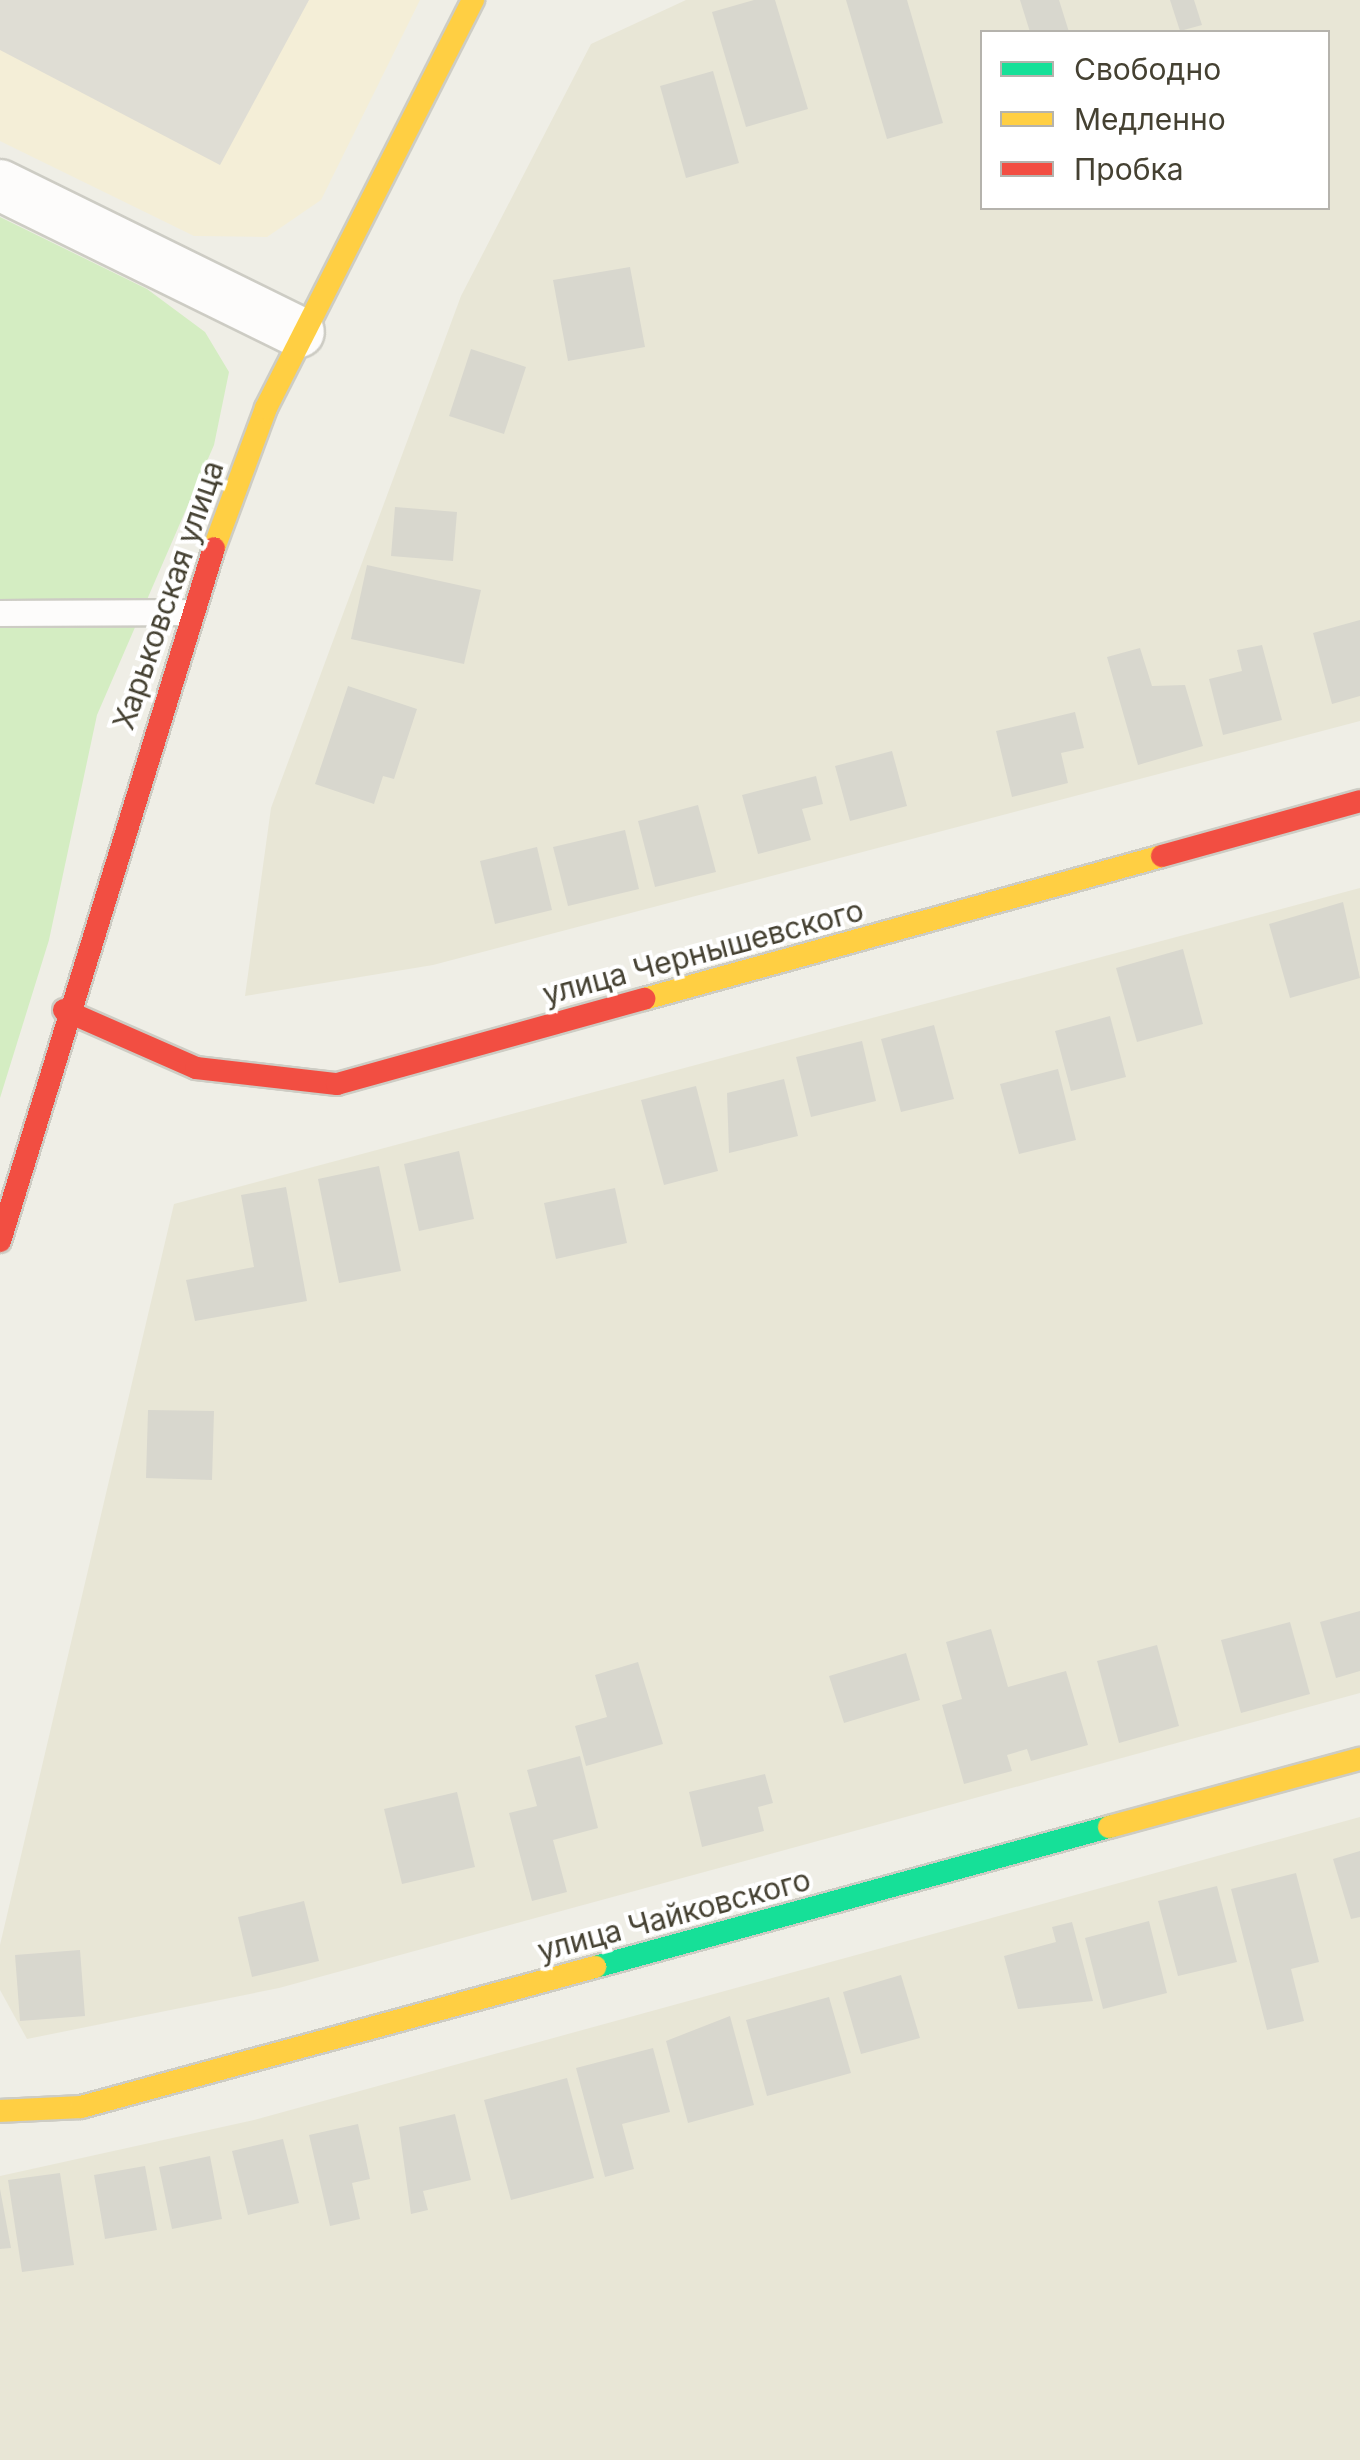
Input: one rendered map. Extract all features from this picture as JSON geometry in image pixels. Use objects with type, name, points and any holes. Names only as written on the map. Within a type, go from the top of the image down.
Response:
[{"type":"street","name":"Харьковская улица","points":[[0,1241],[64,1010],[190,612],[299,332],[473,0]]},
{"type":"street","points":[[0,185],[299,332]]},
{"type":"street","name":"улица Чернышевского","points":[[64,1010],[196,1068],[337,1084],[1360,802]]},
{"type":"street","name":"улица Чайковского","points":[[0,2112],[82,2108],[1360,1760]]},
{"type":"lane","points":[[0,613],[190,612]]},
{"type":"shaded area","points":[[0,0],[420,0],[321,200],[267,237],[194,236],[0,141]]},
{"type":"shaded area","points":[[0,0],[309,0],[220,165],[0,50]]},
{"type":"shaded area","points":[[686,0],[1360,0],[1360,721],[433,965],[245,996],[271,808],[461,296],[591,44]]},
{"type":"shaded area","points":[[1360,888],[1360,1693],[279,1988],[27,2039],[0,1990],[0,1945],[174,1204]]},
{"type":"shaded area","points":[[1360,1817],[1360,2460],[0,2460],[0,2176],[254,2120]]},
{"type":"green space","points":[[0,217],[147,289],[205,332],[229,372],[214,445],[97,715],[49,940],[0,1098]]},
{"type":"building","points":[[754,0],[775,0],[808,109],[746,127],[712,12]]},
{"type":"building","points":[[846,0],[907,0],[943,123],[887,139]]},
{"type":"building","points":[[1020,0],[1059,0],[1068,30],[1029,30]]},
{"type":"building","points":[[1170,0],[1194,0],[1202,25],[1180,30]]},
{"type":"building","points":[[713,71],[739,163],[686,178],[660,86]]},
{"type":"building","points":[[630,267],[645,347],[568,361],[553,280]]},
{"type":"building","points":[[471,349],[526,367],[504,434],[449,416]]},
{"type":"building","points":[[395,507],[457,512],[453,561],[391,556]]},
{"type":"building","points":[[367,565],[481,590],[464,664],[351,639]]},
{"type":"building","points":[[1360,620],[1360,696],[1332,704],[1313,633]]},
{"type":"building","points":[[1262,645],[1282,720],[1223,735],[1209,679],[1242,671],[1237,650]]},
{"type":"building","points":[[1140,648],[1152,686],[1185,685],[1203,746],[1138,765],[1107,657]]},
{"type":"building","points":[[348,686],[417,709],[394,779],[383,776],[374,804],[315,784]]},
{"type":"building","points":[[1075,712],[1084,748],[1061,753],[1068,783],[1012,797],[996,731]]},
{"type":"building","points":[[892,751],[907,806],[850,821],[835,766]]},
{"type":"building","points":[[816,776],[823,804],[802,809],[811,840],[758,854],[742,795]]},
{"type":"building","points":[[698,805],[716,872],[655,887],[638,821]]},
{"type":"building","points":[[625,830],[639,889],[568,906],[553,847]]},
{"type":"building","points":[[537,847],[552,910],[495,924],[480,861]]},
{"type":"building","points":[[1343,902],[1360,978],[1290,998],[1269,924]]},
{"type":"building","points":[[1183,949],[1203,1024],[1137,1042],[1116,968]]},
{"type":"building","points":[[1110,1016],[1126,1077],[1071,1091],[1055,1031]]},
{"type":"building","points":[[934,1025],[954,1099],[901,1112],[881,1039]]},
{"type":"building","points":[[862,1041],[876,1101],[811,1117],[796,1057]]},
{"type":"building","points":[[1058,1069],[1076,1140],[1019,1154],[1000,1084]]},
{"type":"building","points":[[784,1079],[798,1136],[729,1153],[727,1093]]},
{"type":"building","points":[[696,1086],[718,1171],[664,1185],[641,1100]]},
{"type":"building","points":[[459,1151],[474,1219],[419,1231],[404,1164]]},
{"type":"building","points":[[379,1166],[401,1271],[339,1283],[318,1179]]},
{"type":"building","points":[[286,1187],[307,1301],[195,1321],[186,1280],[254,1267],[241,1195]]},
{"type":"building","points":[[615,1188],[627,1243],[556,1259],[544,1203]]},
{"type":"building","points":[[148,1410],[214,1411],[212,1480],[146,1478]]},
{"type":"building","points":[[1360,1611],[1360,1671],[1336,1678],[1320,1622]]},
{"type":"building","points":[[1290,1622],[1310,1694],[1241,1713],[1221,1640]]},
{"type":"building","points":[[991,1629],[1008,1687],[1066,1671],[1088,1745],[1031,1761],[1027,1749],[1007,1755],[1012,1771],[964,1784],[942,1705],[962,1699],[946,1642]]},
{"type":"building","points":[[1157,1645],[1179,1726],[1119,1743],[1097,1661]]},
{"type":"building","points":[[906,1653],[920,1700],[844,1723],[829,1676]]},
{"type":"building","points":[[638,1662],[663,1744],[586,1766],[575,1726],[607,1717],[595,1675]]},
{"type":"building","points":[[580,1756],[598,1828],[553,1840],[567,1892],[532,1901],[509,1813],[537,1806],[527,1770]]},
{"type":"building","points":[[765,1774],[773,1803],[758,1807],[764,1831],[702,1847],[689,1792]]},
{"type":"building","points":[[457,1792],[475,1867],[402,1884],[384,1809]]},
{"type":"building","points":[[1360,1851],[1360,1917],[1351,1919],[1333,1859]]},
{"type":"building","points":[[1296,1873],[1319,1962],[1291,1969],[1304,2021],[1267,2030],[1231,1889]]},
{"type":"building","points":[[1217,1886],[1237,1962],[1178,1976],[1158,1901]]},
{"type":"building","points":[[304,1901],[319,1961],[252,1977],[238,1917]]},
{"type":"building","points":[[1149,1921],[1167,1993],[1103,2009],[1085,1938]]},
{"type":"building","points":[[1072,1922],[1093,2001],[1018,2009],[1004,1956],[1056,1942],[1052,1927]]},
{"type":"building","points":[[80,1950],[85,2016],[20,2021],[15,1955]]},
{"type":"building","points":[[901,1975],[920,2038],[861,2054],[843,1992]]},
{"type":"building","points":[[829,1997],[851,2073],[767,2096],[746,2020]]},
{"type":"building","points":[[730,2016],[754,2105],[688,2123],[666,2041]]},
{"type":"building","points":[[653,2048],[670,2112],[622,2124],[634,2169],[605,2177],[576,2068]]},
{"type":"building","points":[[567,2078],[594,2178],[511,2200],[484,2100]]},
{"type":"building","points":[[455,2114],[471,2180],[423,2191],[428,2210],[411,2214],[399,2127]]},
{"type":"building","points":[[358,2124],[370,2179],[352,2183],[360,2219],[330,2226],[309,2135]]},
{"type":"building","points":[[283,2139],[299,2203],[248,2215],[232,2151]]},
{"type":"building","points":[[210,2156],[222,2219],[172,2229],[159,2167]]},
{"type":"building","points":[[145,2166],[157,2230],[105,2239],[94,2175]]},
{"type":"building","points":[[60,2173],[74,2265],[22,2272],[8,2180]]},
{"type":"building","points":[[0,2189],[11,2248],[0,2249]]},
{"type":"traffic: fast","points":[[595,1967],[1109,1827]]},
{"type":"traffic: slow","points":[[214,548],[266,408],[473,0]]},
{"type":"traffic: slow","points":[[644,999],[1162,856]]},
{"type":"traffic: slow","points":[[1109,1827],[1360,1759]]},
{"type":"traffic: slow","points":[[0,2111],[81,2107],[595,1967]]},
{"type":"traffic: jam","points":[[0,1241],[214,548]]},
{"type":"traffic: jam","points":[[1162,856],[1360,801]]},
{"type":"traffic: jam","points":[[64,1010],[196,1068],[337,1084],[644,999]]}]
